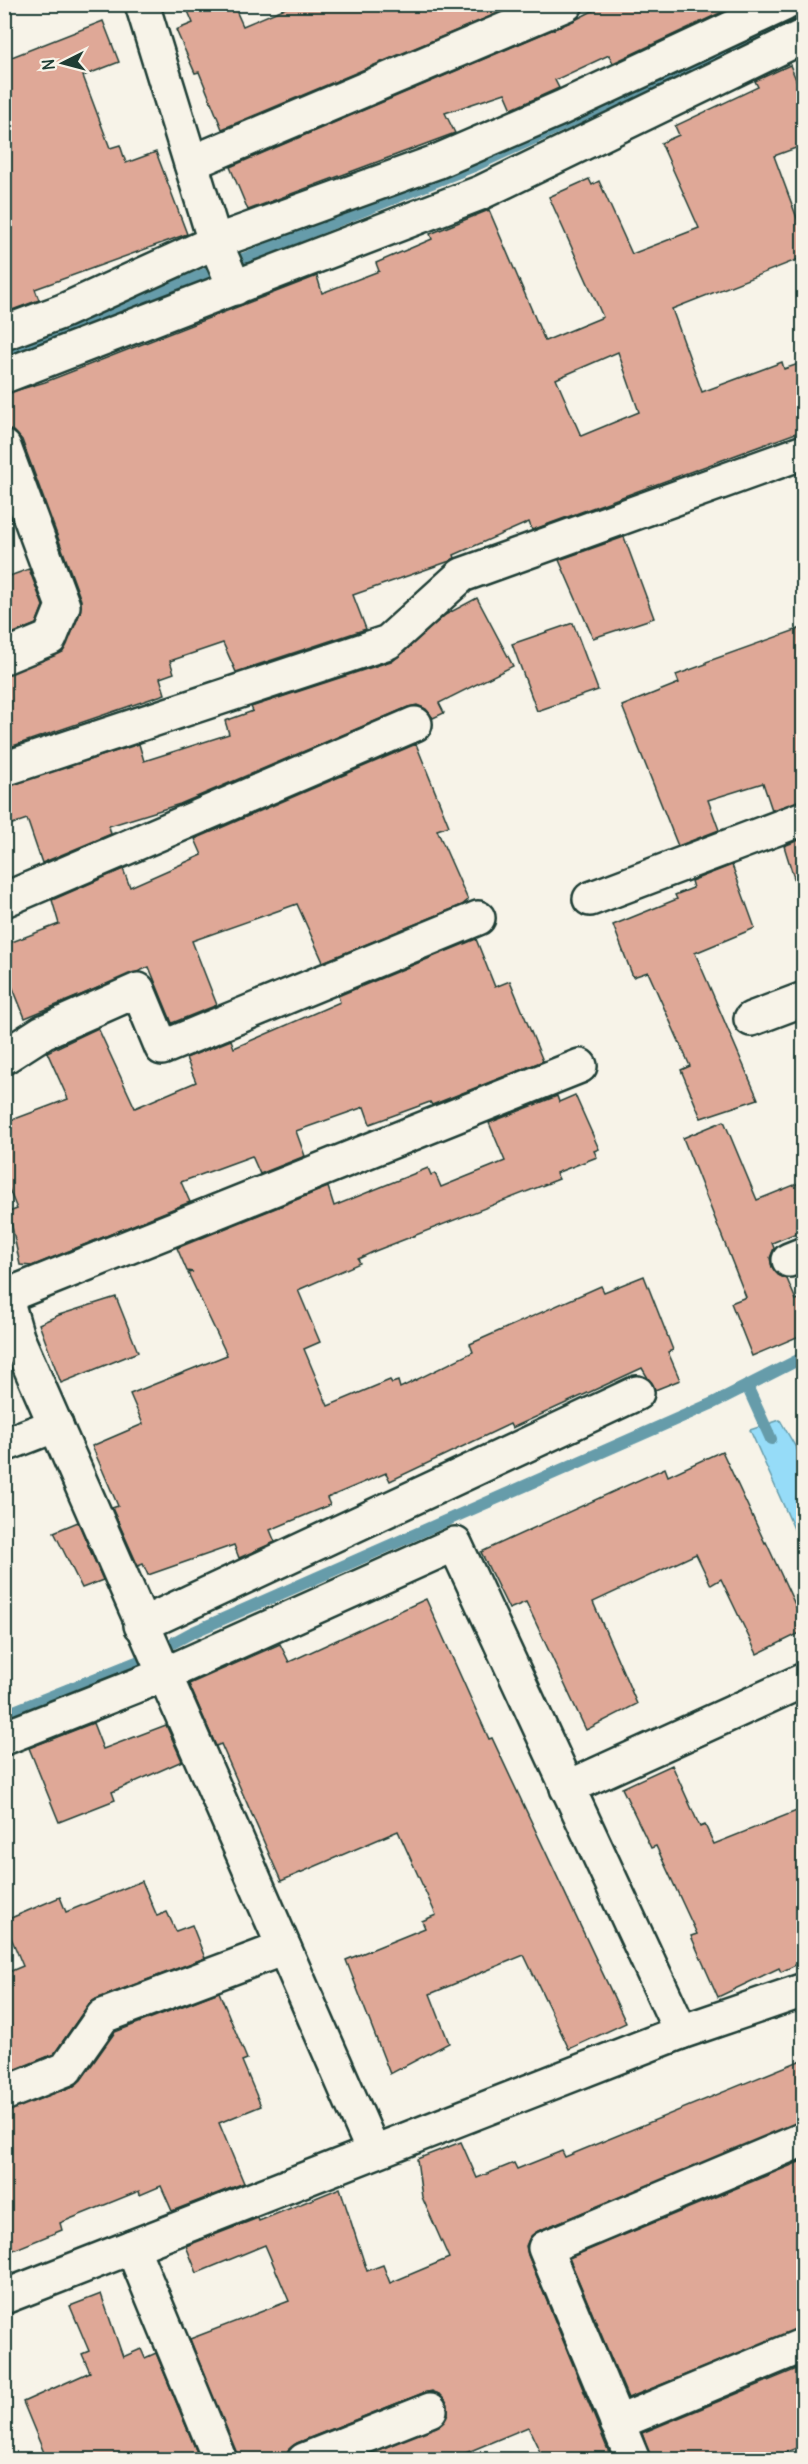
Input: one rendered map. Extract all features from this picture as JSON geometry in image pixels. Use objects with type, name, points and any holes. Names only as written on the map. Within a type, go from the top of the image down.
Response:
[{"type":"street","points":[[142,4],[225,265]]},
{"type":"street","points":[[191,163],[567,4]]},
{"type":"street","points":[[4,376],[436,162],[561,108],[789,27]]},
{"type":"street","points":[[4,333],[63,311],[480,193],[789,27]]},
{"type":"street","points":[[4,447],[63,606],[50,638],[4,657]]},
{"type":"street","points":[[4,769],[388,642],[462,575],[804,452]]},
{"type":"street","points":[[4,900],[415,724]]},
{"type":"street","points":[[590,899],[804,818]]},
{"type":"street","points":[[4,1057],[43,1032],[138,990],[162,1048],[478,918]]},
{"type":"street","points":[[751,1019],[804,999]]},
{"type":"street","points":[[373,2151],[17,1337],[5,1293],[580,1066]]},
{"type":"street","points":[[4,1738],[153,1652],[637,1393]]},
{"type":"street","points":[[4,1445],[56,1425]]},
{"type":"street","points":[[153,1652],[455,1544],[681,2032]]},
{"type":"street","points":[[567,1788],[804,1680]]},
{"type":"street","points":[[4,2094],[66,2069],[103,2016],[284,1948]]},
{"type":"street","points":[[4,2297],[681,2032],[804,1990]]},
{"type":"street","points":[[633,2460],[545,2248],[804,2139]]},
{"type":"street","points":[[132,2247],[220,2460]]},
{"type":"street","points":[[617,2423],[804,2345]]},
{"type":"street","points":[[304,2460],[430,2410]]},
{"type":"water","points":[[780,1420],[803,1460],[803,1549],[750,1430]]},
{"type":"building","points":[[185,4],[233,4],[243,26],[295,4],[509,4],[510,8],[222,129],[199,72],[195,73],[176,30],[193,23]]},
{"type":"building","points":[[606,4],[739,4],[613,63],[609,55],[555,80],[559,88],[512,109],[505,93],[445,113],[455,133],[248,210],[230,167],[573,21]]},
{"type":"building","points":[[103,21],[119,62],[83,76],[110,148],[120,145],[126,163],[156,152],[187,234],[35,289],[39,300],[4,313],[4,60]]},
{"type":"building","points":[[790,65],[804,99],[804,145],[774,156],[804,237],[804,257],[672,309],[702,392],[782,362],[784,369],[804,362],[804,430],[532,530],[529,522],[454,555],[455,558],[450,561],[353,595],[366,629],[236,672],[223,643],[170,661],[174,673],[160,678],[165,694],[4,749],[4,675],[63,652],[80,613],[81,600],[22,440],[15,432],[4,429],[4,394],[45,382],[317,276],[322,293],[379,271],[376,263],[432,239],[430,234],[489,210],[545,341],[603,317],[549,197],[589,179],[592,185],[599,181],[632,254],[699,228],[661,143],[679,135],[675,126],[758,87],[755,81]],"holes":[[[618,352],[639,412],[581,436],[556,379]]]},
{"type":"building","points":[[624,537],[654,618],[593,638],[559,560]]},
{"type":"building","points":[[29,569],[43,606],[36,624],[4,637],[4,578]]},
{"type":"building","points":[[477,598],[513,666],[439,703],[444,713],[433,718],[426,709],[417,705],[408,707],[180,804],[109,826],[111,834],[42,863],[27,819],[4,827],[4,787],[139,744],[144,761],[229,734],[225,721],[253,711],[251,707],[394,660],[445,615]]},
{"type":"building","points":[[573,623],[598,690],[537,711],[512,644]]},
{"type":"building","points":[[804,627],[804,800],[772,810],[763,783],[708,800],[719,830],[678,846],[622,706],[679,683],[676,675]]},
{"type":"building","points":[[416,744],[449,826],[437,830],[468,900],[462,905],[323,962],[297,904],[192,941],[217,1005],[172,1023],[149,967],[25,1018],[4,966],[4,945],[59,924],[52,900],[123,869],[130,887],[202,855],[195,839]]},
{"type":"building","points":[[804,838],[804,887],[797,888],[784,846]]},
{"type":"building","points":[[732,865],[755,928],[695,953],[758,1099],[701,1118],[681,1070],[690,1066],[648,972],[633,977],[613,925],[677,899],[675,895],[693,888],[691,881]]},
{"type":"building","points":[[476,939],[495,987],[510,981],[543,1061],[432,1105],[430,1102],[370,1124],[364,1107],[296,1131],[305,1156],[260,1174],[252,1156],[181,1182],[190,1202],[32,1266],[20,1265],[9,1212],[17,1209],[4,1177],[4,1123],[68,1099],[47,1052],[98,1028],[135,1108],[196,1082],[186,1058],[231,1040],[234,1048],[340,1002],[338,996]]},
{"type":"building","points":[[575,1095],[599,1149],[594,1151],[597,1157],[556,1173],[559,1179],[375,1251],[358,1259],[360,1263],[298,1290],[320,1342],[304,1349],[328,1406],[390,1380],[392,1383],[398,1381],[400,1388],[473,1352],[470,1344],[601,1286],[604,1292],[644,1276],[673,1350],[668,1352],[680,1380],[655,1390],[642,1368],[512,1428],[510,1424],[390,1481],[386,1473],[327,1498],[330,1505],[270,1530],[275,1542],[239,1558],[234,1545],[148,1575],[143,1564],[138,1566],[112,1508],[118,1506],[92,1446],[143,1424],[130,1394],[227,1355],[188,1273],[193,1272],[187,1271],[177,1248],[328,1187],[334,1206],[428,1168],[431,1175],[435,1173],[441,1187],[505,1161],[489,1123],[557,1096],[559,1102]]},
{"type":"building","points":[[724,1121],[757,1200],[804,1181],[804,1230],[772,1243],[774,1248],[770,1258],[772,1267],[778,1275],[787,1279],[796,1300],[804,1297],[804,1334],[752,1356],[731,1303],[746,1297],[683,1138]]},
{"type":"building","points":[[116,1297],[138,1352],[61,1383],[39,1324],[59,1315]]},
{"type":"building","points":[[722,1451],[804,1624],[804,1631],[757,1654],[721,1579],[711,1585],[696,1554],[593,1602],[637,1704],[586,1730],[526,1602],[509,1609],[481,1552],[665,1468],[668,1476]]},
{"type":"building","points":[[78,1522],[103,1580],[82,1588],[54,1532]]},
{"type":"building","points":[[426,1599],[489,1739],[492,1738],[626,2023],[569,2049],[524,1955],[430,1994],[449,2043],[390,2074],[346,1960],[425,1928],[422,1921],[436,1915],[398,1831],[281,1881],[221,1744],[216,1746],[189,1684],[280,1644],[289,1662]]},
{"type":"building","points":[[93,1723],[103,1749],[166,1725],[182,1761],[112,1792],[115,1800],[59,1822],[29,1748]]},
{"type":"building","points":[[672,1765],[700,1827],[705,1825],[714,1844],[804,1808],[804,1961],[781,1972],[779,1968],[718,1997],[691,1936],[697,1934],[656,1846],[651,1848],[622,1788]]},
{"type":"building","points":[[142,1881],[157,1916],[167,1912],[176,1931],[192,1925],[205,1958],[96,1999],[88,2005],[54,2054],[4,2074],[4,1974],[23,1966],[4,1921],[60,1897],[66,1912]]},
{"type":"building","points":[[219,1992],[247,2059],[242,2061],[261,2106],[219,2123],[244,2183],[172,2211],[161,2186],[140,2195],[139,2191],[60,2223],[62,2230],[4,2254],[4,2112],[74,2086],[81,2080],[115,2032]]},
{"type":"building","points":[[804,2059],[804,2121],[538,2231],[530,2237],[526,2246],[528,2255],[612,2460],[544,2460],[528,2427],[449,2460],[356,2460],[444,2422],[448,2413],[448,2404],[441,2395],[432,2391],[297,2443],[289,2449],[286,2460],[238,2460],[190,2339],[289,2301],[265,2245],[197,2273],[186,2246],[258,2218],[259,2221],[340,2188],[367,2271],[383,2265],[390,2283],[449,2258],[422,2197],[417,2159],[461,2142],[477,2178],[514,2163],[517,2169],[562,2151],[565,2157]]},
{"type":"building","points":[[804,2160],[804,2327],[628,2398],[569,2258]]},
{"type":"building","points":[[101,2294],[123,2357],[141,2349],[145,2358],[156,2353],[200,2460],[47,2460],[23,2402],[90,2372],[82,2354],[89,2351],[70,2306]]},
{"type":"building","points":[[804,2366],[804,2445],[767,2460],[651,2460],[642,2433]]},
{"type":"waterway","points":[[4,355],[474,166],[804,14]]},
{"type":"waterway","points":[[4,1715],[139,1661],[191,1633],[713,1403],[804,1357]]},
{"type":"waterway","points":[[747,1386],[771,1439]]}]
